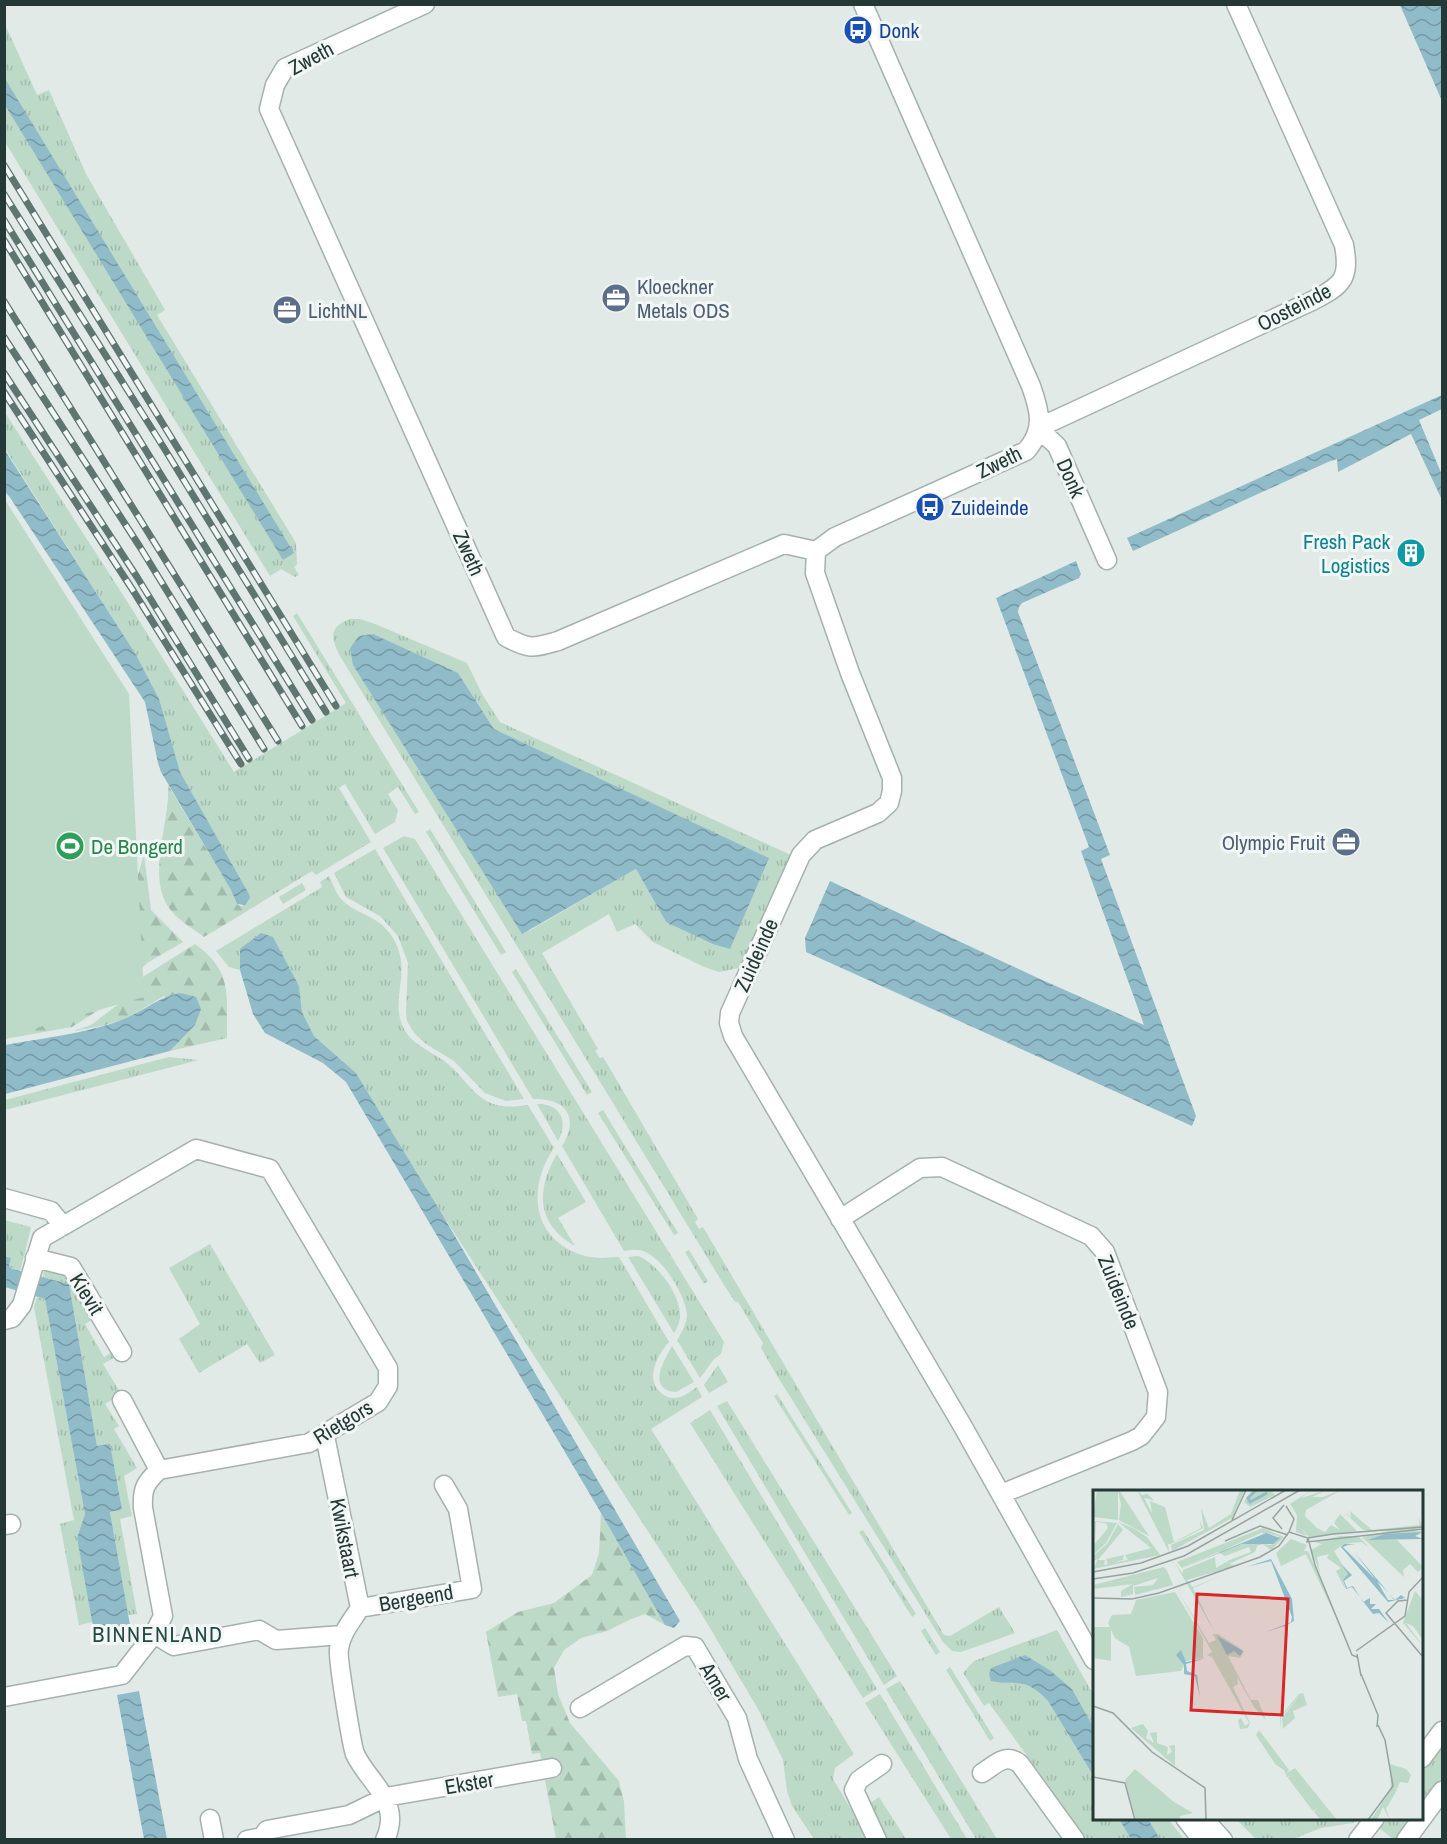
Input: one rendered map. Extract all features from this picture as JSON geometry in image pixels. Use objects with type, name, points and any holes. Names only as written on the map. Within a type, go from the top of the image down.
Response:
[{"type":"street","name":"Zweth","points":[[425,4],[285,68],[275,86],[269,109],[507,637],[524,647],[558,641],[784,544],[816,551],[835,537],[1026,452],[1035,441],[1038,428]]},
{"type":"street","points":[[863,4],[1031,386],[1039,410],[1038,428]]},
{"type":"street","name":"Oosteinde","points":[[1038,428],[1314,300],[1335,289],[1345,278],[1347,263],[1344,246],[1236,4]]},
{"type":"street","name":"Donk","points":[[1038,428],[1057,446],[1107,560]]},
{"type":"street","name":"Zuideinde","points":[[816,551],[815,573],[850,673],[891,778],[892,791],[889,803],[878,813],[815,840],[801,855],[730,1013],[729,1023],[733,1036],[1001,1494],[1093,1657]]},
{"type":"street","name":"Rietgors","points":[[4,1320],[12,1318],[22,1305],[42,1238],[196,1149],[270,1169],[388,1368],[388,1386],[378,1402],[325,1436],[309,1443],[159,1470]]},
{"type":"street","name":"Zuideinde","points":[[840,1219],[920,1168],[942,1167],[1091,1236],[1105,1252],[1158,1392],[1156,1417],[1141,1437],[1001,1494]]},
{"type":"street","points":[[4,1198],[51,1211],[63,1226]]},
{"type":"street","name":"Kievit","points":[[34,1263],[71,1267],[122,1352]]},
{"type":"street","points":[[4,1697],[122,1675],[154,1634],[163,1616],[142,1495],[147,1481],[159,1470],[122,1400]]},
{"type":"street","name":"Kwikstaart","points":[[325,1436],[360,1608]]},
{"type":"street","name":"Bergeend","points":[[360,1608],[472,1589],[458,1509],[444,1485]]},
{"type":"street","points":[[360,1608],[342,1635],[338,1652],[355,1753],[386,1797],[390,1827],[385,1839]]},
{"type":"street","points":[[154,1634],[174,1646],[260,1630],[276,1640],[342,1635]]},
{"type":"street","name":"Amer","points":[[580,1708],[685,1646],[695,1647],[737,1718],[748,1759],[785,1839]]},
{"type":"street","points":[[1423,1757],[1443,1731]]},
{"type":"street","points":[[982,1773],[1002,1759],[1014,1759],[1075,1839]]},
{"type":"street","points":[[878,1839],[854,1790],[859,1780],[882,1764]]},
{"type":"street","name":"Ekster","points":[[386,1797],[552,1768]]},
{"type":"street","points":[[1423,1817],[1443,1791]]},
{"type":"street","points":[[247,1839],[262,1837],[267,1830],[349,1815],[386,1797]]},
{"type":"street","points":[[210,1819],[214,1839]]},
{"type":"street","points":[[1187,1820],[1202,1839]]},
{"type":"street","points":[[1205,1820],[1222,1839]]},
{"type":"street","points":[[1358,1839],[1373,1820]]},
{"type":"street","points":[[1406,1839],[1421,1820]]},
{"type":"green space","points":[[4,22],[37,95],[49,90],[86,174],[165,310],[157,315],[296,543],[297,564],[294,567],[299,575],[295,577],[281,569],[270,576],[5,142]]},
{"type":"green space","points":[[4,411],[234,772],[346,703],[293,616],[297,613],[419,812],[415,814],[395,782],[398,787],[388,794],[398,810],[395,822],[375,834],[345,784],[339,788],[371,842],[316,875],[312,871],[244,913],[240,906],[245,905],[249,894],[180,772],[135,653],[5,449]]},
{"type":"green space","name":"De Bongerd","points":[[5,500],[129,694],[144,997],[5,1037]]},
{"type":"green space","points":[[360,619],[467,663],[482,694],[500,722],[791,855],[739,968],[719,972],[704,967],[653,942],[635,924],[617,932],[609,914],[542,953],[598,1049],[595,1051],[600,1058],[603,1057],[698,1219],[695,1222],[699,1229],[703,1227],[944,1635],[950,1636],[999,1607],[1015,1633],[961,1652],[952,1651],[943,1642],[776,1374],[761,1348],[763,1343],[738,1302],[735,1302],[721,1280],[340,656],[333,634],[343,622]],"holes":[[[458,673],[494,729],[768,858],[666,922],[636,869],[529,931]]]},
{"type":"green space","points":[[168,785],[244,913],[204,937],[175,915],[165,902],[160,887],[160,853]]},
{"type":"green space","points":[[430,829],[506,952],[501,955],[426,832]]},
{"type":"green space","points":[[404,836],[415,839],[724,1342],[721,1354],[714,1359],[700,1378],[677,1340],[687,1314],[677,1287],[665,1268],[650,1255],[638,1250],[624,1251],[562,1146],[570,1126],[567,1111],[554,1102],[533,1099],[383,848]]},
{"type":"green space","points":[[375,849],[524,1099],[506,1101],[485,1093],[454,1061],[426,1044],[414,1033],[407,1021],[406,1012],[408,963],[398,936],[380,916],[346,897],[334,873]]},
{"type":"green space","points":[[144,855],[151,910],[183,942],[147,963],[102,1008],[72,1027],[5,1039],[4,1032],[129,903]]},
{"type":"green space","points":[[329,876],[342,900],[381,924],[393,938],[402,971],[399,1011],[401,1022],[409,1037],[442,1059],[488,1102],[508,1106],[528,1105],[554,1148],[545,1163],[540,1179],[539,1210],[544,1224],[552,1237],[565,1247],[582,1255],[596,1258],[619,1257],[669,1342],[654,1367],[656,1387],[666,1396],[675,1398],[697,1387],[702,1397],[651,1429],[854,1754],[835,1768],[833,1779],[869,1839],[814,1839],[792,1806],[787,1791],[783,1760],[758,1709],[701,1613],[442,1214],[356,1073],[314,1036],[302,1012],[299,986],[240,949],[240,970],[229,967],[216,951],[322,887],[320,882]]},
{"type":"green space","points":[[302,883],[306,890],[283,904],[279,897]]},
{"type":"green space","points":[[195,944],[208,954],[222,975],[227,997],[227,1038],[170,1051],[195,1025],[164,996],[127,1018],[102,1026],[74,1031],[91,1025],[120,1003],[141,978]]},
{"type":"green space","points":[[516,969],[592,1092],[587,1095],[512,972]]},
{"type":"green space","points":[[169,1057],[199,1060],[5,1110],[5,1100]]},
{"type":"green space","points":[[537,1104],[552,1107],[560,1115],[563,1127],[558,1141]]},
{"type":"green space","points":[[603,1110],[678,1233],[674,1235],[598,1113]]},
{"type":"green space","points":[[557,1154],[586,1202],[558,1218],[575,1246],[553,1227],[544,1205],[545,1180]]},
{"type":"green space","points":[[4,1220],[31,1227],[20,1272],[9,1266],[11,1258],[5,1256]]},
{"type":"green space","points":[[210,1244],[275,1355],[260,1363],[247,1344],[199,1373],[179,1339],[200,1324],[169,1268]]},
{"type":"green space","points":[[689,1250],[708,1281],[704,1284],[685,1252]]},
{"type":"green space","points":[[638,1256],[653,1265],[677,1299],[680,1318],[674,1333],[628,1257]]},
{"type":"green space","points":[[45,1267],[68,1273],[95,1318],[85,1324],[104,1357],[114,1351],[117,1356],[103,1364],[121,1394],[105,1404],[119,1426],[114,1429],[137,1468],[124,1476],[132,1516],[120,1519],[137,1614],[128,1615],[110,1511],[122,1508],[110,1445],[97,1446],[69,1284],[43,1277]]},
{"type":"green space","points":[[37,1297],[45,1299],[85,1514],[77,1538],[93,1622],[79,1625],[60,1524],[74,1520],[34,1307]]},
{"type":"green space","points":[[672,1346],[694,1382],[676,1392],[667,1390],[659,1380],[662,1366]]},
{"type":"green space","points":[[718,1365],[728,1382],[709,1393],[704,1385]]},
{"type":"green space","points":[[777,1394],[852,1513],[849,1515],[774,1396]]},
{"type":"green space","points":[[727,1401],[897,1676],[884,1685],[717,1406]]},
{"type":"green space","points":[[710,1410],[877,1689],[863,1698],[690,1423]]},
{"type":"green space","points":[[601,1513],[665,1625],[645,1614],[607,1631],[581,1638],[564,1650],[554,1668],[558,1694],[570,1723],[619,1781],[624,1802],[626,1839],[556,1839],[545,1780],[559,1777],[555,1760],[542,1762],[540,1753],[532,1754],[526,1721],[522,1721],[517,1694],[498,1697],[486,1632],[518,1612],[554,1603],[592,1575],[599,1553]]},
{"type":"green space","points":[[863,1530],[916,1614],[912,1617],[859,1532]]},
{"type":"green space","points":[[925,1628],[940,1652],[936,1655],[921,1631]]},
{"type":"green space","points":[[1057,1630],[1093,1694],[1093,1726],[1072,1689],[1051,1671],[1003,1683],[1018,1682],[1030,1685],[1048,1701],[1093,1775],[1093,1820],[1120,1820],[1131,1839],[1087,1839],[989,1703],[984,1706],[963,1673],[974,1661]]},
{"type":"green space","points":[[950,1667],[994,1738],[990,1741],[946,1670]]},
{"type":"green space","points":[[900,1681],[997,1839],[976,1839],[886,1689]]},
{"type":"green space","points":[[880,1694],[967,1839],[951,1839],[865,1703]]},
{"type":"green space","points":[[1442,1739],[1442,1780],[1423,1806],[1423,1766]]},
{"type":"green space","points":[[879,1797],[906,1839],[886,1839],[869,1804]]},
{"type":"green space","points":[[1149,1820],[1169,1820],[1184,1839],[1160,1839]]},
{"type":"green space","points":[[1237,1820],[1355,1820],[1353,1823],[1321,1828],[1293,1839],[1256,1839]]},
{"type":"green space","points":[[1381,1820],[1412,1820],[1397,1839],[1393,1839],[1377,1826]]},
{"type":"water","points":[[1400,5],[1442,5],[1442,101]]},
{"type":"water","points":[[4,77],[294,553],[283,560],[5,105]]},
{"type":"water","points":[[1442,395],[1442,409],[1419,420],[1442,475],[1442,500],[1411,434],[1338,472],[1337,459],[1133,551],[1127,538]]},
{"type":"water","points":[[4,449],[135,653],[159,699],[180,772],[249,894],[250,898],[245,905],[237,904],[161,772],[145,702],[5,492]]},
{"type":"water","points":[[1076,561],[1081,574],[1079,578],[1022,603],[1018,612],[1110,855],[1101,859],[1196,1116],[1192,1126],[806,952],[805,938],[830,881],[1144,1025],[1081,851],[1089,847],[996,598]]},
{"type":"water","points":[[373,634],[458,673],[494,729],[769,858],[730,949],[713,944],[666,922],[636,869],[522,934],[353,665],[350,648],[359,636]]},
{"type":"water","points":[[261,933],[273,937],[299,986],[302,1012],[314,1036],[356,1073],[442,1214],[680,1621],[674,1628],[665,1625],[346,1082],[323,1063],[265,1033],[253,1014],[240,970],[240,949]]},
{"type":"water","points":[[180,993],[196,997],[201,1009],[195,1025],[170,1051],[5,1094],[5,1045],[98,1028]]},
{"type":"water","points":[[4,1256],[11,1258],[9,1266],[12,1269],[69,1284],[97,1446],[110,1444],[122,1509],[110,1512],[130,1625],[94,1632],[77,1538],[85,1514],[45,1299],[5,1287]]},
{"type":"water","points":[[1025,1655],[1051,1671],[1072,1689],[1093,1726],[1093,1775],[1048,1701],[1027,1685],[991,1681],[989,1674],[991,1668]]},
{"type":"water","points":[[139,1691],[167,1839],[144,1839],[117,1695]]},
{"type":"water","points":[[1120,1820],[1149,1820],[1160,1839],[1131,1839]]},
{"type":"railway","points":[[4,165],[336,706]]},
{"type":"railway","points":[[4,194],[326,712]]},
{"type":"railway","points":[[4,220],[312,720]]},
{"type":"railway","points":[[4,240],[302,726]]},
{"type":"railway","points":[[4,301],[278,741]]},
{"type":"railway","points":[[4,337],[140,547],[264,749]]},
{"type":"railway","points":[[4,373],[137,577],[249,759]]},
{"type":"railway","points":[[4,392],[134,592],[241,764]]},
{"type":"place","name":"Donk","points":[[858,30]]},
{"type":"place","name":"Kloeckner Metals ODS","points":[[616,298]]},
{"type":"place","name":"LichtNL","points":[[287,310]]},
{"type":"place","name":"Zuideinde","points":[[930,507]]},
{"type":"place","name":"Fresh Pack Logistics","points":[[1411,553]]},
{"type":"place","name":"Olympic Fruit","points":[[1346,842]]},
{"type":"place","name":"De Bongerd","points":[[70,846]]},
{"type":"district","name":"BINNENLAND","points":[[158,1634]]}]
